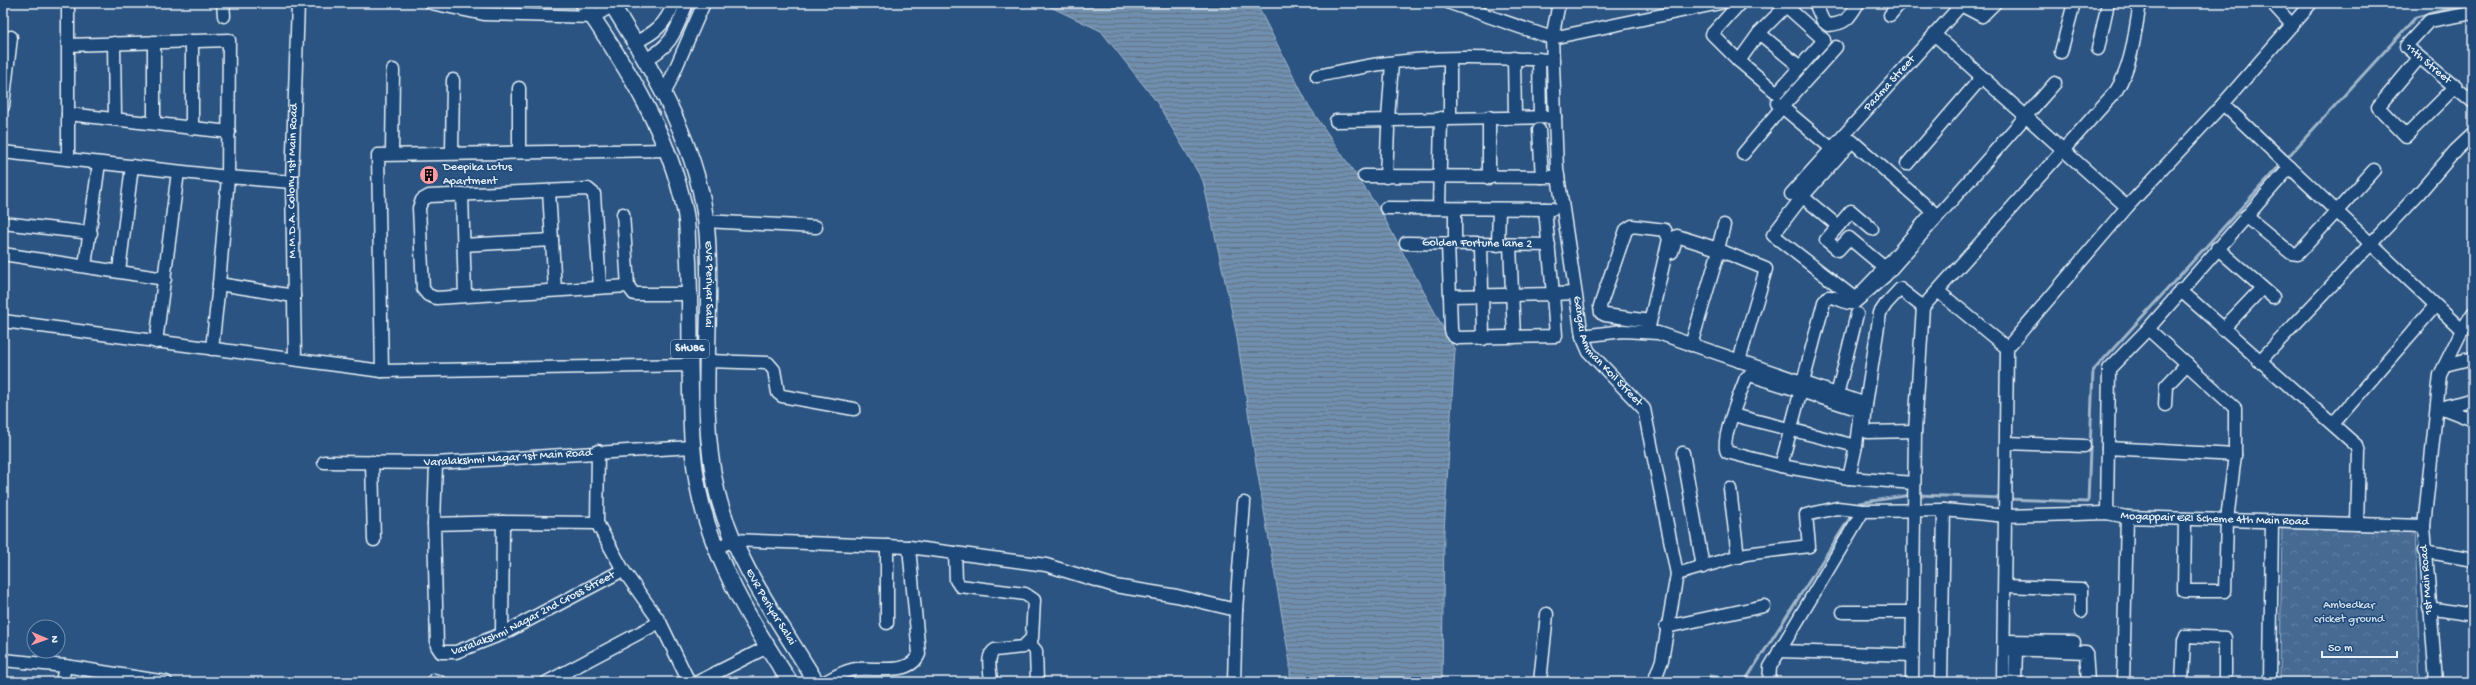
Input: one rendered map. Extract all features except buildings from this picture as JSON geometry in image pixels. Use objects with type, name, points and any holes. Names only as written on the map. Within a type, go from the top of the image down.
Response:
[{"type":"main road","name":"EVR Periyar Salai","points":[[583,3],[639,91],[668,150],[686,213],[690,294],[692,447],[699,492],[717,548],[736,590],[766,647],[790,682]]},
{"type":"main road","name":"EVR Periyar Salai","points":[[612,4],[664,95],[689,149],[705,221],[707,232],[707,443],[717,492],[733,540],[760,589],[816,682]]},
{"type":"street","points":[[68,3],[68,159]]},
{"type":"street","points":[[223,3],[224,16]]},
{"type":"street","name":"M.M.D.A. Colony 1st Main Road","points":[[295,359],[292,182],[298,3]]},
{"type":"street","points":[[431,3],[484,14],[593,17],[612,4]]},
{"type":"street","points":[[634,43],[654,34],[670,14],[674,3]]},
{"type":"street","points":[[644,60],[659,53],[672,39],[687,3]]},
{"type":"street","points":[[664,95],[704,3]]},
{"type":"street","points":[[1450,3],[1552,38],[1720,3]]},
{"type":"street","name":"Gangai Amman Koil Street","points":[[1559,3],[1552,38],[1558,176],[1582,336],[1589,352],[1644,409],[1677,574],[1666,627],[1662,660],[1654,682]]},
{"type":"street","points":[[1739,61],[1759,33],[1787,5],[1824,40],[1777,93],[1739,61],[1712,34],[1740,3]]},
{"type":"street","points":[[1816,3],[1823,21],[1828,25],[1842,23],[1848,20],[1858,3]]},
{"type":"street","points":[[1890,15],[1900,3]]},
{"type":"street","name":"Padma Street","points":[[1796,194],[1831,148],[1961,4],[1982,16],[1995,3]]},
{"type":"street","points":[[2061,52],[2074,3]]},
{"type":"street","points":[[2098,49],[2108,3]]},
{"type":"street","points":[[1912,682],[1915,431],[1923,307],[1939,292],[2063,151],[2123,79],[2140,3]]},
{"type":"street","points":[[2272,3],[2292,25]]},
{"type":"street","points":[[2003,682],[2007,348],[2127,207],[2223,104],[2311,3]]},
{"type":"street","name":"11th Street","points":[[2473,13],[2429,21],[2406,46],[2419,58],[2456,86],[2473,102]]},
{"type":"street","points":[[1759,33],[1800,67]]},
{"type":"street","points":[[1934,34],[2127,207]]},
{"type":"street","points":[[3,106],[11,37]]},
{"type":"street","points":[[68,45],[229,40],[228,177],[212,349]]},
{"type":"street","points":[[154,42],[154,123]]},
{"type":"street","points":[[192,42],[192,128]]},
{"type":"street","points":[[114,44],[116,119]]},
{"type":"street","points":[[1743,154],[1782,107],[1836,47]]},
{"type":"street","points":[[1317,76],[1392,63],[1450,59],[1514,58],[1553,60]]},
{"type":"street","points":[[1514,58],[1515,117]]},
{"type":"street","points":[[2419,58],[2378,107],[2406,136],[2456,86]]},
{"type":"street","points":[[1439,208],[1440,178],[1450,59]]},
{"type":"street","points":[[1540,59],[1540,117]]},
{"type":"street","points":[[1386,177],[1392,63]]},
{"type":"street","points":[[392,154],[393,70]]},
{"type":"street","points":[[1908,164],[1982,77]]},
{"type":"street","points":[[452,152],[453,80]]},
{"type":"street","points":[[1752,83],[1831,148]]},
{"type":"street","points":[[1781,466],[1824,302],[1828,297],[1833,296],[1848,303],[1854,303],[1885,272],[2055,83]]},
{"type":"street","points":[[519,88],[519,152]]},
{"type":"street","points":[[2223,104],[2462,330]]},
{"type":"street","points":[[68,114],[229,132]]},
{"type":"street","points":[[1489,117],[1489,178]]},
{"type":"street","points":[[1336,121],[1388,124],[1446,118],[1555,117]]},
{"type":"street","points":[[1538,130],[1542,177]]},
{"type":"street","points":[[2260,362],[2419,193],[2456,150],[2473,134]]},
{"type":"street","points":[[1852,141],[1933,212],[1885,272],[1857,297],[1853,297],[1773,235],[1796,194],[1852,141]]},
{"type":"street","points":[[382,372],[378,155],[452,152],[668,150]]},
{"type":"street","points":[[3,152],[178,172],[292,182]]},
{"type":"street","points":[[85,266],[91,233],[99,163]]},
{"type":"street","points":[[119,271],[132,166]]},
{"type":"street","points":[[2107,513],[2109,370],[2148,329],[2180,290],[2290,166]]},
{"type":"street","points":[[2246,216],[2291,253],[2298,254],[2374,170]]},
{"type":"street","points":[[156,342],[178,172]]},
{"type":"street","points":[[1364,176],[1489,178],[1558,176]]},
{"type":"street","points":[[600,287],[594,194],[588,189],[429,196],[422,200],[419,208],[423,289],[428,296],[436,298],[464,295],[628,286]]},
{"type":"street","points":[[550,191],[555,290]]},
{"type":"street","points":[[462,194],[464,295]]},
{"type":"street","points":[[1796,194],[1838,226]]},
{"type":"street","points":[[1386,208],[1562,209]]},
{"type":"street","points":[[1456,209],[1451,244],[1450,330],[1453,336],[1458,338],[1483,339],[1556,336],[1545,209]]},
{"type":"street","points":[[1499,209],[1512,295],[1514,338]]},
{"type":"street","points":[[1872,229],[1851,211],[1826,240],[1838,250],[1849,238],[1885,272],[1900,289],[1923,307]]},
{"type":"street","points":[[623,214],[628,286],[634,294],[690,294]]},
{"type":"street","points":[[705,221],[816,227]]},
{"type":"street","points":[[3,223],[91,233]]},
{"type":"street","points":[[1691,345],[1724,225]]},
{"type":"street","points":[[1650,328],[1669,239],[1665,230],[1632,226],[1626,230],[1600,306],[1601,313],[1650,328],[1691,345],[1739,361],[1801,388],[1860,410],[1856,446],[1849,478]]},
{"type":"street","points":[[1650,328],[1677,236],[1718,250],[1766,269],[1739,361]]},
{"type":"street","points":[[463,244],[552,240]]},
{"type":"street","name":"Golden Fortune lane 2","points":[[1406,243],[1549,245]]},
{"type":"street","points":[[1481,245],[1483,339]]},
{"type":"street","points":[[2217,248],[2273,297]]},
{"type":"street","points":[[3,254],[165,279]]},
{"type":"street","points":[[219,284],[294,296]]},
{"type":"street","points":[[2223,329],[2262,288]]},
{"type":"street","points":[[1900,289],[1880,313],[1866,404],[1864,428],[1867,432],[1915,431]]},
{"type":"street","points":[[2180,290],[2357,446],[2359,452],[2357,524]]},
{"type":"street","points":[[1939,292],[2007,348]]},
{"type":"street","points":[[1450,296],[1575,293]]},
{"type":"street","points":[[2333,424],[2435,306]]},
{"type":"street","points":[[1837,395],[1857,314]]},
{"type":"street","name":"1st Main Road","points":[[2436,682],[2424,551],[2424,526],[2439,407],[2440,375],[2462,330],[2473,314]]},
{"type":"street","points":[[3,322],[295,359],[382,372],[690,365]]},
{"type":"street","points":[[1582,336],[1650,328]]},
{"type":"street","points":[[2148,329],[2234,405],[2236,412],[2235,455],[2227,520],[2225,591],[2185,592],[2183,590],[2185,519]]},
{"type":"street","points":[[2445,365],[2473,358]]},
{"type":"street","points":[[708,361],[768,363],[774,370],[778,393],[782,396],[854,409]]},
{"type":"street","points":[[2165,405],[2166,386],[2187,364]]},
{"type":"street","points":[[1866,404],[1837,395],[1801,388],[1750,375],[1746,378],[1733,415],[1724,444],[1726,452],[1781,466],[1849,478],[1914,496]]},
{"type":"street","points":[[2439,407],[2473,399]]},
{"type":"street","points":[[2439,407],[2473,420]]},
{"type":"street","points":[[1733,415],[1856,446]]},
{"type":"street","points":[[2007,443],[2084,446]]},
{"type":"street","name":"Varalakshmi Nagar 1st Main Road","points":[[324,462],[436,463],[598,451],[692,447]]},
{"type":"street","points":[[2108,448],[2235,455]]},
{"type":"street","points":[[598,451],[597,523],[623,570],[660,622],[697,682],[766,647]]},
{"type":"street","points":[[1683,453],[1703,567]]},
{"type":"street","points":[[372,462],[374,540]]},
{"type":"street","points":[[436,463],[434,524],[503,522],[597,523]]},
{"type":"street","points":[[1730,490],[1738,557]]},
{"type":"street","points":[[1677,574],[1738,557],[1808,546],[1806,515],[1837,508],[1857,510],[1914,496]]},
{"type":"street","name":"Mogappair ERI Scheme 4th Main Road","points":[[1914,496],[1944,510],[2006,514],[2107,513],[2128,517],[2424,526]]},
{"type":"street","points":[[1234,682],[1236,610],[1244,503]]},
{"type":"street","points":[[1769,682],[1770,666],[1857,510]]},
{"type":"street","points":[[1941,682],[1944,510]]},
{"type":"street","points":[[2123,682],[2128,517]]},
{"type":"street","points":[[2270,682],[2272,521]]},
{"type":"street","points":[[502,634],[503,522]]},
{"type":"street","name":"Varalakshmi Nagar 2nd Cross Street","points":[[434,524],[437,646],[441,652],[456,652],[502,634],[623,570]]},
{"type":"street","points":[[717,548],[733,540],[909,547],[1000,561],[1046,565],[1115,586],[1177,596],[1236,610]]},
{"type":"street","points":[[887,546],[887,624]]},
{"type":"street","points":[[825,682],[851,670],[908,667],[917,659],[919,654],[909,547]]},
{"type":"street","points":[[2424,551],[2473,560]]},
{"type":"street","points":[[955,553],[956,580],[960,586],[1025,594],[1034,600],[1032,638],[1029,643],[1013,650],[995,650],[991,652],[989,656],[991,682]]},
{"type":"street","points":[[2005,586],[2081,589],[2082,612]]},
{"type":"street","points":[[1666,627],[1764,606]]},
{"type":"street","points":[[2429,608],[2473,615]]},
{"type":"street","points":[[1843,612],[1913,612]]},
{"type":"street","points":[[1540,682],[1547,614]]},
{"type":"street","points":[[547,682],[660,622]]},
{"type":"street","points":[[2182,682],[2184,641],[2186,636],[2225,638],[2225,682]]},
{"type":"street","points":[[2004,645],[2074,642]]},
{"type":"street","points":[[1029,643],[1036,651],[1037,682]]},
{"type":"street","points":[[2004,645],[2016,650],[2086,652],[2088,682]]},
{"type":"street","points":[[2015,682],[2016,650]]},
{"type":"street","points":[[1779,651],[1913,655]]},
{"type":"street","points":[[3,660],[65,666],[122,678],[166,682]]},
{"type":"street","points":[[62,682],[65,666]]},
{"type":"green space","name":"Ambedkar cricket ground","points":[[2282,523],[2415,526],[2420,682],[2280,682]]},
{"type":"shaded area","points":[[1042,3],[1256,3],[1309,106],[1381,212],[1455,350],[1444,532],[1442,682],[1290,682],[1290,663],[1256,464],[1236,331],[1203,181],[1156,101],[1101,31]]},
{"type":"waterway","points":[[2285,160],[2416,17],[2471,3]]},
{"type":"waterway","points":[[2008,499],[2088,502],[2093,371],[2281,164]]},
{"type":"waterway","points":[[1857,507],[1859,503],[1911,495]]},
{"type":"waterway","points":[[1917,495],[2003,498]]},
{"type":"waterway","points":[[1709,682],[1710,676],[1745,681],[1853,513]]},
{"type":"place","name":"Deepika Lotus Apartment","points":[[429,175]]}]
